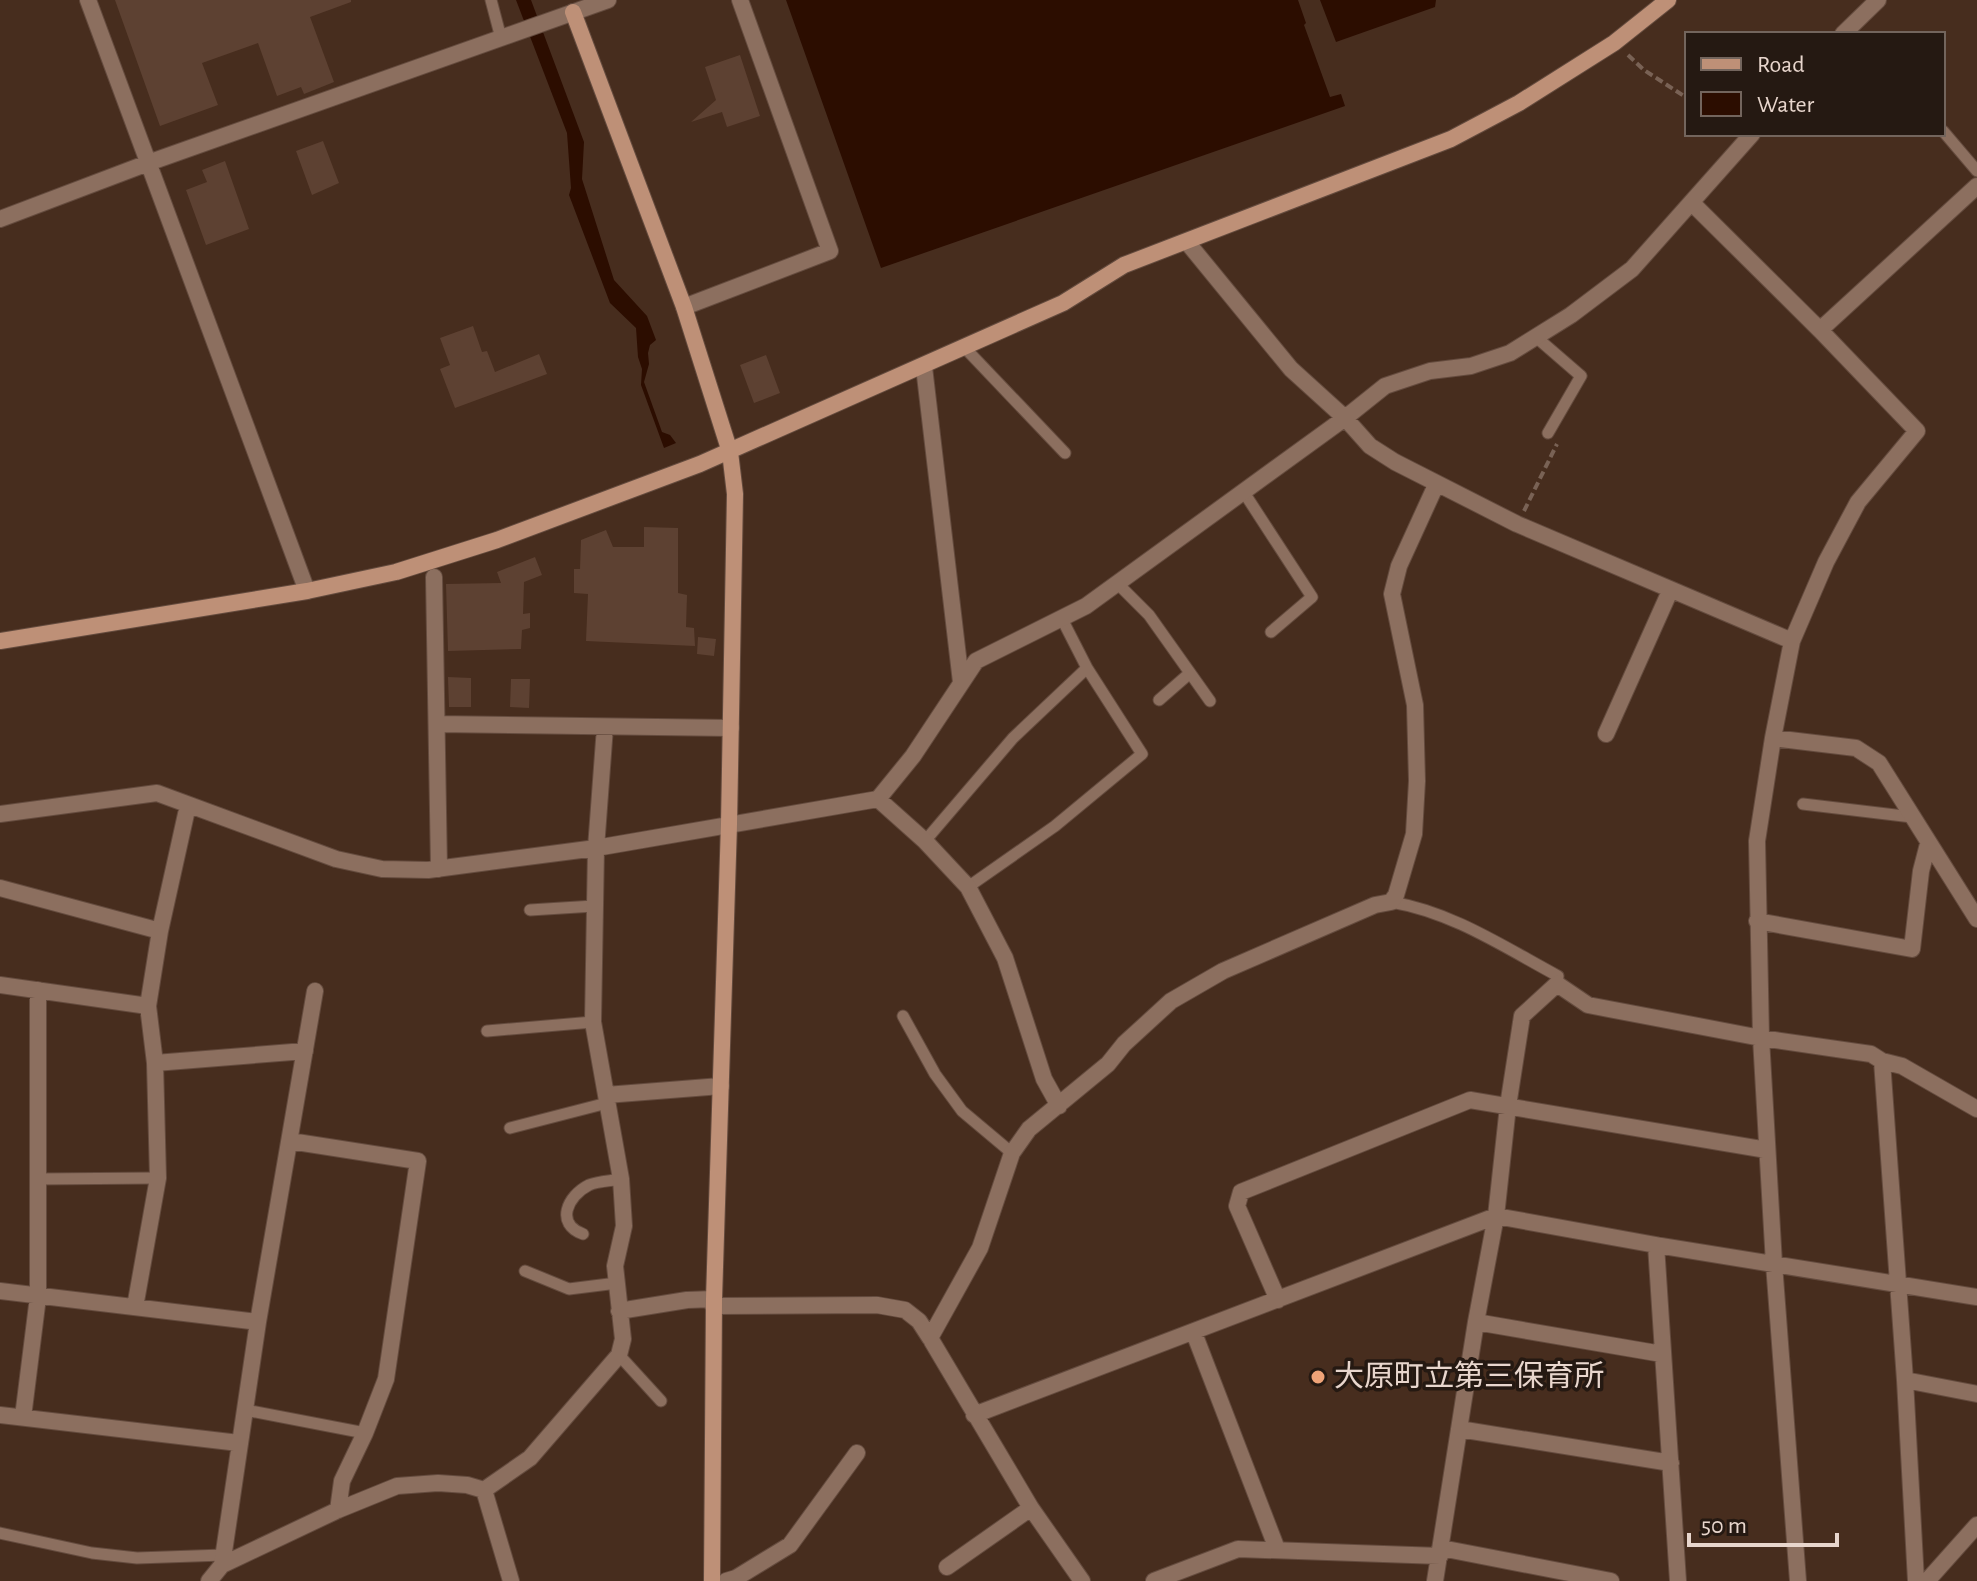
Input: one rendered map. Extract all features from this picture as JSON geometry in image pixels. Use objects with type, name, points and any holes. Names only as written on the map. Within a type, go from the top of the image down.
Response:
[{"type":"street","points":[[88,0],[307,591]]},
{"type":"street","points":[[0,219],[148,163],[546,22],[571,6],[608,0]]},
{"type":"street","points":[[684,307],[830,251],[740,0]]},
{"type":"street","points":[[0,641],[307,591],[396,572],[497,540],[730,452],[1063,303],[1124,265],[1451,139],[1519,103],[1614,43],[1668,0]]},
{"type":"street","points":[[1852,31],[1878,0]]},
{"type":"street","points":[[571,6],[684,307],[730,452],[735,494],[729,824],[714,1303],[712,1581]]},
{"type":"street","points":[[0,814],[157,793],[336,859],[382,869],[439,869],[596,848],[878,799],[913,756],[976,661],[1086,606],[1385,386],[1430,371],[1471,366],[1497,358],[1571,315],[1632,269],[1750,136]]},
{"type":"street","points":[[1820,330],[1977,186]]},
{"type":"street","points":[[1693,204],[1917,431],[1858,502],[1826,562],[1792,641],[1757,841],[1757,921],[1767,1150],[1798,1581]]},
{"type":"street","points":[[1187,242],[1291,369],[1345,418],[1370,446],[1436,485],[1517,524],[1792,641]]},
{"type":"street","points":[[924,367],[961,682]]},
{"type":"street","points":[[930,1338],[980,1248],[1012,1153],[1029,1129],[1108,1064],[1124,1044],[1171,1001],[1223,971],[1375,905],[1391,902],[1396,895],[1414,834],[1417,781],[1415,705],[1392,594],[1399,566],[1436,485]]},
{"type":"street","points":[[434,577],[439,869]]},
{"type":"street","points":[[1606,734],[1670,591]]},
{"type":"street","points":[[437,724],[731,728]]},
{"type":"street","points":[[484,1490],[530,1458],[619,1355],[623,1339],[615,1266],[624,1226],[621,1179],[593,1022],[596,848],[605,727]]},
{"type":"street","points":[[1773,738],[1856,748],[1879,763],[1977,919]]},
{"type":"street","points":[[878,799],[925,841],[968,887],[1005,958],[1044,1079],[1059,1106]]},
{"type":"street","points":[[135,1307],[158,1178],[155,1063],[148,1006],[160,931],[188,805]]},
{"type":"street","points":[[1757,921],[1912,949],[1921,871],[1928,844]]},
{"type":"street","points":[[0,888],[160,931]]},
{"type":"street","points":[[1435,1581],[1496,1216],[1522,1016],[1557,984],[1588,1005],[1761,1038],[1871,1054],[1882,1061],[1902,1066],[1977,1109]]},
{"type":"street","points":[[0,985],[148,1006]]},
{"type":"street","points":[[23,1417],[38,1297],[38,990]]},
{"type":"street","points":[[209,1581],[222,1560],[258,1322],[315,991]]},
{"type":"street","points":[[155,1063],[305,1051]]},
{"type":"street","points":[[1882,1061],[1916,1581]]},
{"type":"street","points":[[607,1099],[721,1086]]},
{"type":"street","points":[[1278,1300],[1237,1206],[1241,1192],[1470,1100],[1767,1150]]},
{"type":"street","points":[[290,1141],[418,1161],[386,1379],[342,1481],[338,1510]]},
{"type":"street","points":[[974,1415],[1496,1216],[1977,1297]]},
{"type":"street","points":[[1656,1245],[1678,1581]]},
{"type":"street","points":[[0,1291],[258,1322]]},
{"type":"street","points":[[619,1311],[687,1300],[877,1305],[905,1310],[919,1321],[1031,1508],[1082,1581]]},
{"type":"street","points":[[1476,1322],[1662,1354]]},
{"type":"street","points":[[1194,1333],[1277,1549]]},
{"type":"street","points":[[1905,1380],[1977,1394]]},
{"type":"street","points":[[0,1415],[239,1443]]},
{"type":"street","points":[[1459,1429],[1671,1463]]},
{"type":"street","points":[[726,1581],[790,1545],[857,1453]]},
{"type":"street","points":[[222,1560],[397,1486],[438,1483],[484,1490]]},
{"type":"street","points":[[484,1490],[511,1581]]},
{"type":"street","points":[[947,1567],[1031,1508]]},
{"type":"street","points":[[1927,1581],[1977,1525]]},
{"type":"street","points":[[1154,1581],[1238,1549],[1440,1552],[1611,1581]]},
{"type":"lane","points":[[491,0],[503,37]]},
{"type":"lane","points":[[1945,133],[1977,171]]},
{"type":"lane","points":[[1536,337],[1581,376],[1548,433]]},
{"type":"lane","points":[[965,348],[1065,453]]},
{"type":"lane","points":[[1243,491],[1312,597],[1271,632]]},
{"type":"lane","points":[[1117,583],[1149,615],[1210,701]]},
{"type":"lane","points":[[968,887],[1055,826],[1142,754],[1087,668],[1062,619]]},
{"type":"lane","points":[[925,841],[1013,738],[1087,668]]},
{"type":"lane","points":[[1159,700],[1190,673]]},
{"type":"lane","points":[[1803,804],[1912,817]]},
{"type":"lane","points":[[1391,902],[1417,906],[1459,922],[1558,976],[1557,984]]},
{"type":"lane","points":[[530,910],[594,906]]},
{"type":"lane","points":[[903,1016],[935,1074],[962,1111],[1012,1153]]},
{"type":"lane","points":[[487,1031],[593,1022]]},
{"type":"lane","points":[[510,1128],[607,1099]]},
{"type":"lane","points":[[37,1179],[158,1178]]},
{"type":"lane","points":[[583,1234],[573,1230],[566,1221],[572,1200],[592,1184],[621,1179]]},
{"type":"lane","points":[[525,1271],[569,1289],[617,1283]]},
{"type":"lane","points":[[619,1355],[661,1401]]},
{"type":"lane","points":[[245,1410],[365,1433]]},
{"type":"lane","points":[[0,1533],[92,1553],[137,1558],[222,1560]]},
{"type":"path","points":[[1614,43],[1644,70],[1685,97]]},
{"type":"path","points":[[1517,524],[1558,444],[1548,433]]},
{"type":"water","points":[[516,0],[531,0],[584,142],[582,179],[614,280],[647,316],[656,340],[650,345],[644,382],[662,432],[670,435],[676,443],[664,448],[641,385],[636,328],[610,303],[569,195],[567,133]]},
{"type":"water","points":[[786,0],[1298,0],[1330,97],[1341,94],[1345,106],[881,268]]},
{"type":"water","points":[[1320,0],[1436,0],[1435,7],[1336,42]]},
{"type":"building","points":[[115,0],[351,2],[310,17],[334,82],[304,94],[301,87],[277,96],[258,43],[202,63],[218,105],[160,126]]},
{"type":"building","points":[[740,55],[760,116],[727,127],[722,112],[691,122],[716,100],[705,67]]},
{"type":"building","points":[[323,141],[339,183],[312,195],[296,151]]},
{"type":"building","points":[[225,161],[249,229],[206,245],[186,190],[207,182],[202,170]]},
{"type":"building","points":[[473,326],[482,352],[487,351],[495,372],[539,354],[547,374],[455,408],[440,369],[450,365],[440,338]]},
{"type":"building","points":[[766,355],[780,393],[754,403],[740,365]]},
{"type":"building","points":[[644,527],[678,528],[678,593],[687,595],[686,627],[694,628],[695,646],[586,641],[588,594],[574,593],[574,569],[580,569],[581,540],[606,530],[613,547],[644,547]]},
{"type":"building","points":[[535,557],[542,575],[524,582],[523,614],[530,613],[530,628],[522,630],[521,649],[448,651],[446,584],[501,583],[497,572]]},
{"type":"building","points":[[698,637],[716,639],[714,656],[697,654]]},
{"type":"building","points":[[448,677],[471,678],[471,707],[449,707]]},
{"type":"building","points":[[511,679],[530,679],[529,708],[510,707]]},
{"type":"place","name":"大原町立第三保育所","points":[[1318,1377]]}]
